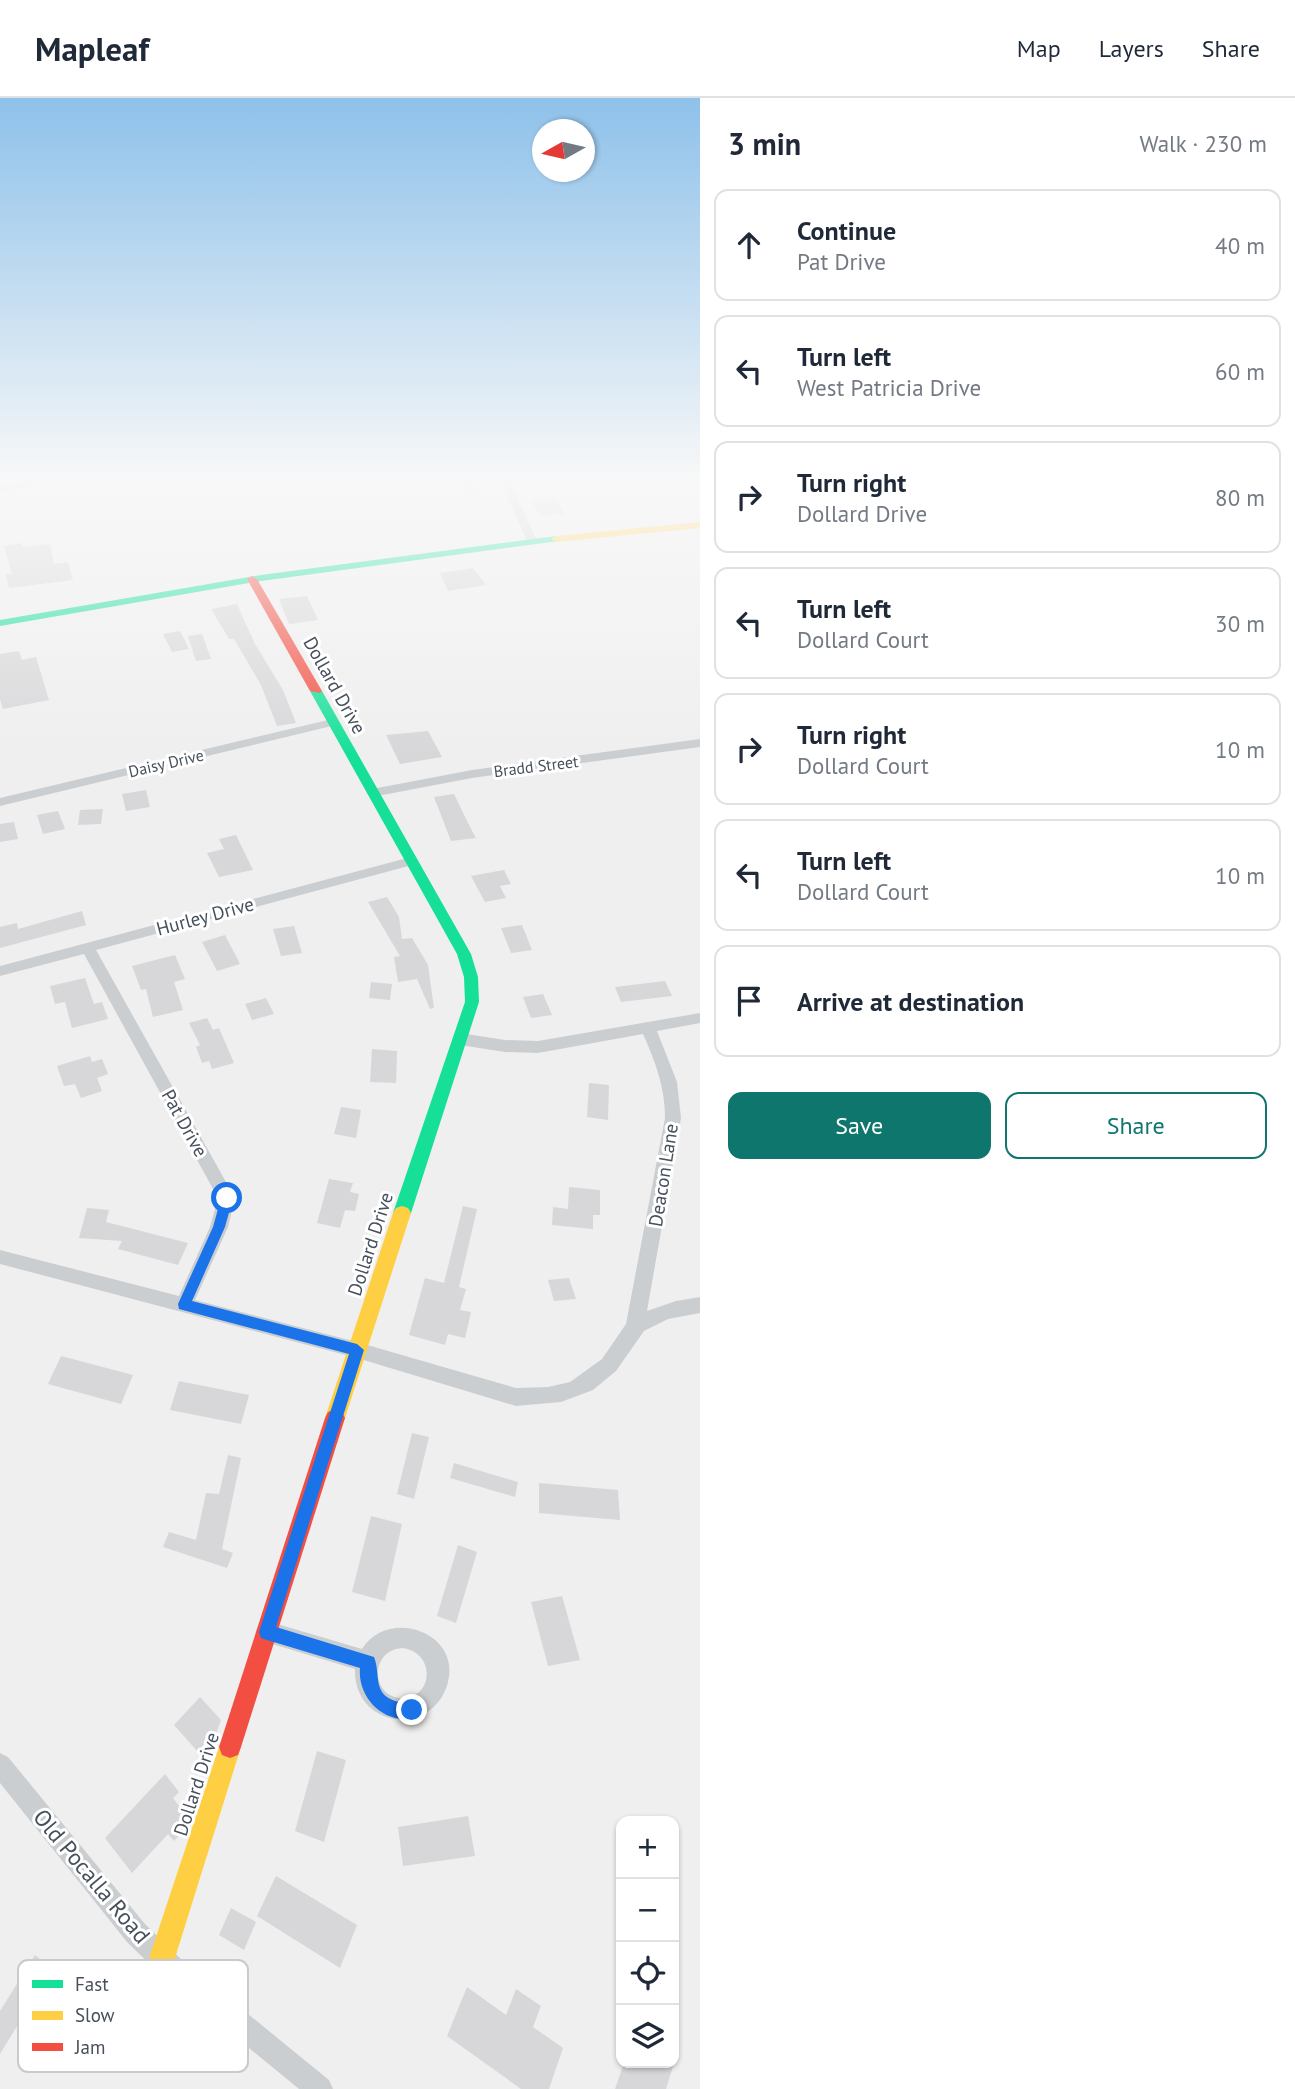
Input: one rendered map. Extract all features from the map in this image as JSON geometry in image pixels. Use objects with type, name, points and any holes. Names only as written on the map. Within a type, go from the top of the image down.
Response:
[{"type":"street","points":[[0,623],[252,579],[326,569]]},
{"type":"street","name":"Dollard Drive","points":[[162,1958],[472,1002],[470,969],[252,579]]},
{"type":"street","name":"Daisy Drive","points":[[0,802],[332,723]]},
{"type":"street","name":"Bradd Street","points":[[372,793],[472,774],[700,743]]},
{"type":"street","name":"Hurley Drive","points":[[0,971],[411,861]]},
{"type":"street","name":"Pat Drive","points":[[87,947],[227,1198],[219,1227],[184,1304]]},
{"type":"street","points":[[460,1039],[530,1047],[700,1018]]},
{"type":"street","name":"Deacon Lane","points":[[635,1326],[673,1118],[674,1095],[670,1076],[648,1028]]},
{"type":"street","points":[[0,1257],[357,1350],[516,1397],[542,1398],[566,1394],[587,1384],[621,1351],[635,1326],[659,1315],[687,1306],[700,1305]]},
{"type":"street","points":[[267,1632],[368,1662]]},
{"type":"street","name":"Old Pocalla Road","points":[[0,1765],[116,1911],[164,1960]]},
{"type":"street","name":"Old Pocalla Road","points":[[248,2029],[320,2089]]},
{"type":"building","points":[[11,569],[70,569],[73,580],[9,588],[6,574],[12,574]]},
{"type":"building","points":[[474,569],[486,585],[448,591],[440,573]]},
{"type":"building","points":[[307,596],[318,620],[289,624],[279,599]]},
{"type":"building","points":[[237,604],[255,644],[283,690],[296,723],[277,726],[261,685],[234,639],[229,639],[211,609]]},
{"type":"building","points":[[180,631],[189,649],[172,652],[163,634]]},
{"type":"building","points":[[202,634],[211,659],[196,661],[188,636]]},
{"type":"building","points":[[19,651],[22,660],[36,657],[49,700],[3,709],[0,699],[0,654]]},
{"type":"building","points":[[428,731],[442,757],[400,764],[386,735]]},
{"type":"building","points":[[146,790],[150,807],[126,811],[122,794]]},
{"type":"building","points":[[454,794],[476,838],[451,841],[434,797]]},
{"type":"building","points":[[103,809],[101,824],[78,825],[80,810]]},
{"type":"building","points":[[58,811],[65,829],[43,834],[37,815]]},
{"type":"building","points":[[14,822],[18,839],[0,842],[0,824]]},
{"type":"building","points":[[236,835],[253,870],[219,877],[207,853],[224,849],[219,839]]},
{"type":"building","points":[[504,870],[511,884],[500,886],[506,898],[485,902],[471,876]]},
{"type":"building","points":[[387,897],[399,917],[402,939],[412,938],[428,965],[434,1008],[430,1009],[417,979],[398,982],[394,957],[400,956],[368,902]]},
{"type":"building","points":[[82,911],[86,925],[0,948],[0,927],[17,923],[18,929]]},
{"type":"building","points":[[522,925],[532,950],[511,953],[501,928]]},
{"type":"building","points":[[294,926],[302,953],[281,956],[273,929]]},
{"type":"building","points":[[225,935],[240,964],[217,971],[202,942]]},
{"type":"building","points":[[175,955],[185,979],[174,982],[183,1010],[153,1017],[146,989],[141,990],[132,966]]},
{"type":"building","points":[[85,978],[94,1004],[102,1002],[108,1019],[72,1028],[65,1002],[55,1004],[50,986]]},
{"type":"building","points":[[665,981],[672,996],[621,1002],[615,987]]},
{"type":"building","points":[[371,982],[392,984],[390,1000],[369,998]]},
{"type":"building","points":[[543,994],[552,1015],[531,1018],[523,997]]},
{"type":"building","points":[[266,998],[274,1014],[252,1020],[245,1004]]},
{"type":"building","points":[[207,1018],[213,1030],[219,1028],[234,1063],[212,1069],[209,1061],[202,1063],[196,1047],[200,1045],[189,1023]]},
{"type":"building","points":[[372,1049],[397,1051],[396,1083],[370,1082]]},
{"type":"building","points":[[90,1056],[92,1062],[102,1059],[108,1074],[97,1078],[102,1091],[81,1098],[75,1084],[64,1086],[57,1066]]},
{"type":"building","points":[[589,1083],[609,1085],[608,1120],[587,1117]]},
{"type":"building","points":[[341,1107],[361,1110],[356,1138],[334,1134]]},
{"type":"building","points":[[329,1179],[353,1183],[350,1192],[359,1194],[355,1211],[345,1210],[340,1228],[317,1223]]},
{"type":"building","points":[[569,1187],[600,1190],[600,1215],[593,1215],[593,1229],[552,1225],[553,1207],[568,1209]]},
{"type":"building","points":[[463,1206],[477,1209],[459,1287],[466,1289],[460,1310],[471,1312],[465,1338],[448,1334],[445,1345],[409,1335],[425,1278],[444,1283]]},
{"type":"building","points":[[87,1208],[109,1210],[106,1222],[188,1243],[178,1265],[118,1249],[122,1241],[79,1238]]},
{"type":"building","points":[[569,1278],[576,1299],[554,1301],[548,1280]]},
{"type":"building","points":[[61,1356],[133,1375],[121,1404],[48,1384]]},
{"type":"building","points":[[179,1381],[249,1395],[241,1424],[170,1410]]},
{"type":"building","points":[[412,1433],[429,1437],[414,1499],[397,1494]]},
{"type":"building","points":[[228,1455],[241,1458],[222,1549],[233,1553],[227,1568],[163,1547],[169,1532],[196,1540],[206,1493],[219,1494]]},
{"type":"building","points":[[454,1463],[518,1482],[515,1497],[450,1478]]},
{"type":"building","points":[[539,1483],[618,1490],[620,1520],[539,1513]]},
{"type":"building","points":[[371,1516],[402,1524],[385,1601],[352,1592]]},
{"type":"building","points":[[458,1545],[477,1552],[456,1623],[437,1616]]},
{"type":"building","points":[[562,1596],[580,1660],[548,1666],[531,1602]]},
{"type":"building","points":[[200,1697],[221,1720],[217,1731],[198,1752],[174,1725]]},
{"type":"building","points":[[317,1751],[346,1760],[324,1842],[295,1831]]},
{"type":"building","points":[[165,1774],[179,1792],[173,1798],[188,1818],[184,1830],[174,1841],[168,1834],[132,1873],[105,1838]]},
{"type":"building","points":[[468,1816],[475,1856],[403,1866],[398,1827]]},
{"type":"building","points":[[276,1876],[357,1925],[340,1968],[257,1916]]},
{"type":"building","points":[[231,1908],[256,1922],[244,1950],[219,1935]]},
{"type":"building","points":[[18,1982],[18,2025],[0,2054],[0,2011]]},
{"type":"building","points":[[467,1987],[506,2015],[516,1989],[541,2006],[533,2027],[563,2048],[549,2089],[521,2089],[447,2036]]},
{"type":"building","points":[[622,2068],[672,2068],[666,2089],[615,2089]]},
{"type":"traffic: fast","points":[[0,623],[261,578],[330,569]]},
{"type":"traffic: fast","points":[[316,691],[464,954],[471,977],[472,1002],[402,1213]]},
{"type":"traffic: slow","points":[[335,1418],[402,1213]]},
{"type":"traffic: slow","points":[[162,1958],[230,1747]]},
{"type":"traffic: jam","points":[[252,579],[316,691]]},
{"type":"traffic: jam","points":[[230,1747],[335,1418]]},
{"type":"route","points":[[227,1198],[225,1213],[184,1304],[357,1350],[267,1632],[368,1662],[370,1689],[377,1700],[400,1711],[412,1710]]}]
